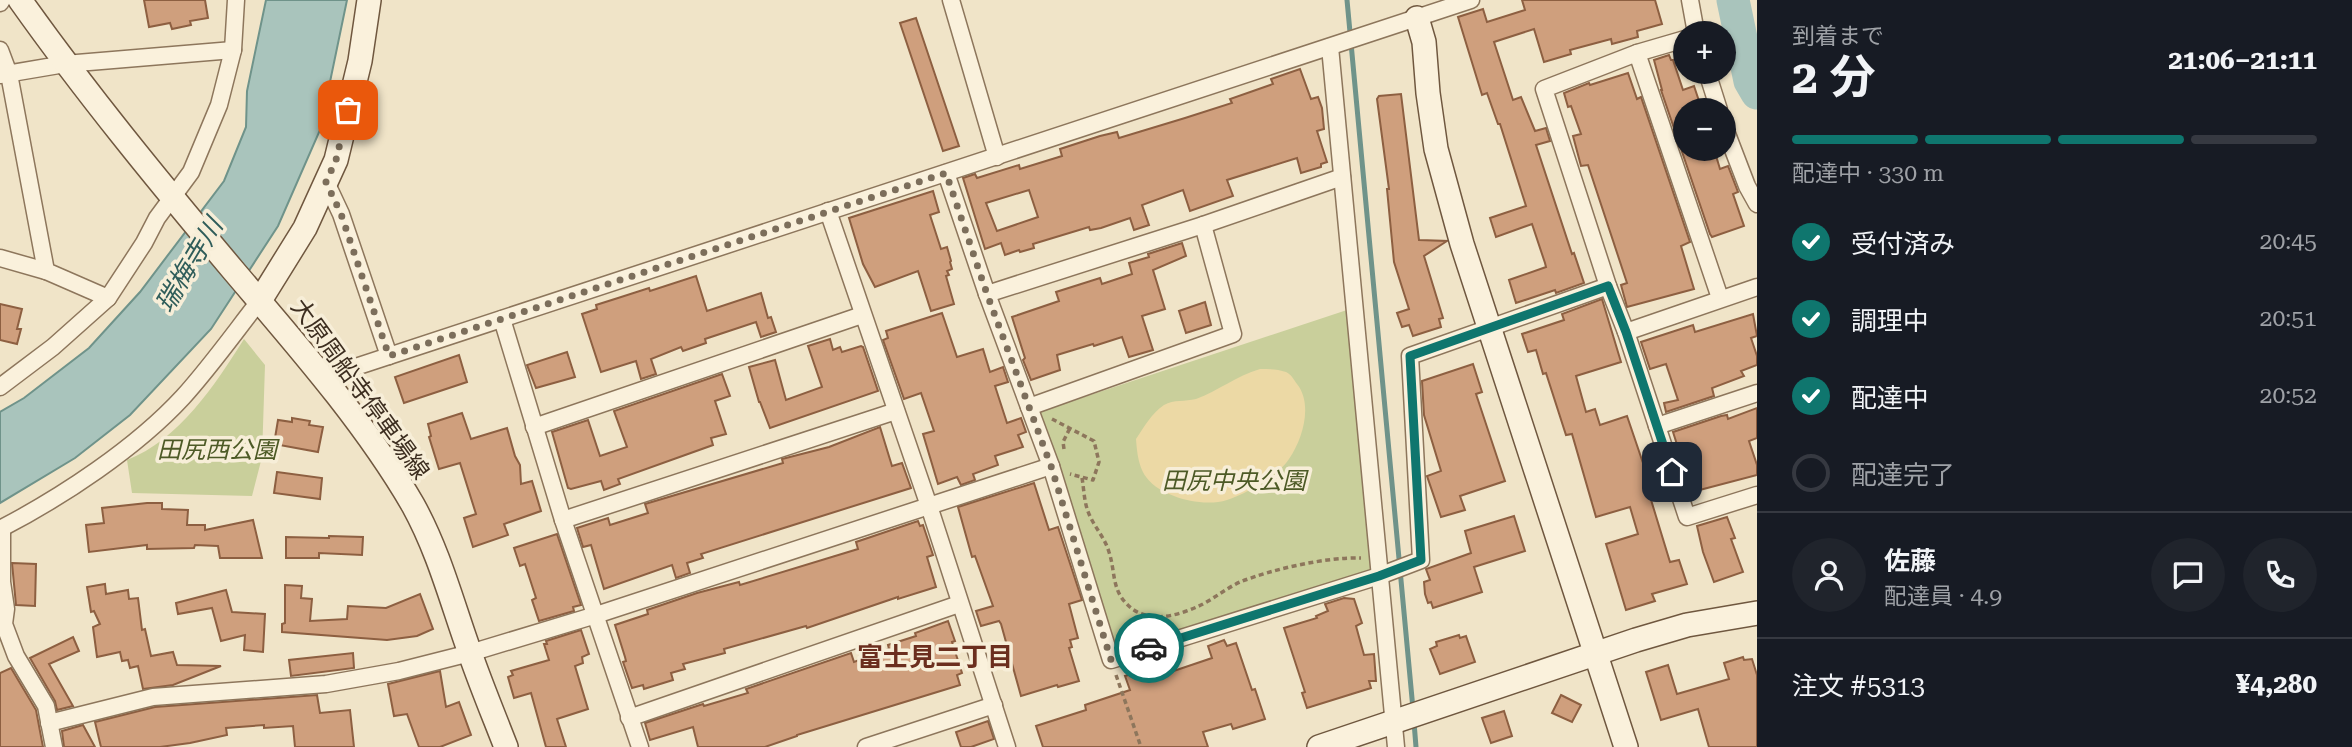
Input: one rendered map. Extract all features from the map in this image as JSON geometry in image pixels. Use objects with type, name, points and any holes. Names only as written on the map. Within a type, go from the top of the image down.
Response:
[{"type":"street","points":[[20,0],[65,64],[255,294],[182,398],[134,442],[85,478],[1,529],[4,624],[16,656],[46,706],[54,747]]},
{"type":"street","points":[[0,387],[53,347],[108,298],[157,218],[191,172],[219,105],[233,50],[236,0]]},
{"type":"street","name":"大原周船寺停車場線","points":[[369,0],[360,61],[336,160],[305,228],[255,294],[390,467],[414,508],[439,558],[470,653],[506,747]]},
{"type":"street","points":[[951,0],[997,157]]},
{"type":"street","points":[[322,379],[1471,0]]},
{"type":"street","points":[[1690,0],[1694,21]]},
{"type":"street","points":[[1417,19],[1424,42],[1436,149],[1462,244],[1626,747]]},
{"type":"street","points":[[1673,42],[1637,53],[1544,89],[1687,517],[1757,495]]},
{"type":"street","points":[[1330,47],[1396,747]]},
{"type":"street","points":[[0,50],[46,271]]},
{"type":"street","points":[[4,75],[65,64],[233,50]]},
{"type":"street","points":[[1637,53],[1720,298]]},
{"type":"street","points":[[1736,157],[1757,204]]},
{"type":"street","points":[[946,173],[1028,407],[1059,464],[1111,660],[1379,576],[1421,560],[1410,356],[1608,286]]},
{"type":"street","points":[[987,294],[1342,177]]},
{"type":"street","points":[[326,182],[341,214],[389,356]]},
{"type":"street","points":[[828,211],[929,506],[1007,747]]},
{"type":"street","points":[[1028,407],[1233,334],[1203,225]]},
{"type":"street","points":[[0,258],[46,271],[108,298]]},
{"type":"street","points":[[1626,332],[1757,286]]},
{"type":"street","points":[[534,427],[862,315]]},
{"type":"street","points":[[502,319],[563,520],[640,747]]},
{"type":"street","points":[[1657,426],[1757,393]]},
{"type":"street","points":[[563,520],[896,411]]},
{"type":"street","points":[[49,723],[153,697],[326,684],[399,671],[470,653],[596,615],[1059,464]]},
{"type":"street","points":[[629,718],[960,604]]},
{"type":"street","points":[[1319,747],[1636,640],[1687,625],[1757,613]]},
{"type":"street","points":[[866,747],[994,705]]},
{"type":"path","points":[[1028,407],[1094,441],[1098,462],[1093,480],[1070,475],[1059,464]]},
{"type":"path","points":[[1065,451],[1063,442],[1070,428]]},
{"type":"path","points":[[1082,478],[1088,511],[1109,552],[1115,587],[1125,603],[1150,618],[1169,616],[1203,604],[1240,582],[1292,566],[1354,558],[1378,558]]},
{"type":"path","points":[[1111,660],[1141,747]]},
{"type":"green space","name":"田尻中央公園","points":[[1350,309],[1378,569],[1117,650],[1039,412]]},
{"type":"green space","name":"田尻西公園","points":[[244,339],[265,365],[262,457],[252,496],[132,493],[127,460],[146,451],[179,425],[208,392]]},
{"type":"sand","points":[[1260,369],[1288,373],[1302,392],[1305,411],[1302,432],[1284,465],[1252,489],[1227,500],[1214,502],[1180,498],[1149,481],[1141,467],[1136,439],[1148,420],[1168,403],[1196,399]]},
{"type":"water","name":"瑞梅寺川","points":[[266,0],[347,0],[320,130],[278,226],[211,329],[130,415],[75,458],[0,503],[0,412],[24,398],[89,348],[140,292],[224,181],[246,127],[247,91]]},
{"type":"building","points":[[144,0],[205,0],[208,18],[190,21],[191,25],[172,29],[170,23],[149,27]]},
{"type":"building","points":[[1522,0],[1655,0],[1662,24],[1637,31],[1638,37],[1612,44],[1611,39],[1570,50],[1571,54],[1544,62],[1534,29],[1494,42],[1513,100],[1521,97],[1535,131],[1546,128],[1550,141],[1536,145],[1584,283],[1516,303],[1509,280],[1546,267],[1532,224],[1496,237],[1490,218],[1526,206],[1500,124],[1487,93],[1482,95],[1458,17],[1483,9],[1487,22],[1525,10]]},
{"type":"building","points":[[916,18],[959,146],[943,151],[900,23]]},
{"type":"building","points":[[1669,55],[1673,60],[1673,84],[1681,84],[1683,90],[1694,86],[1698,98],[1673,98],[1673,125],[1661,90],[1654,60]]},
{"type":"building","points":[[1300,69],[1311,99],[1318,97],[1324,129],[1317,131],[1327,162],[1321,164],[1321,167],[1301,173],[1297,158],[1227,180],[1233,196],[1190,211],[1183,190],[1142,205],[1149,225],[1134,230],[1130,218],[1101,228],[1090,230],[1089,227],[1033,244],[1034,248],[1020,252],[1019,250],[1005,255],[1001,243],[985,249],[963,178],[975,174],[977,178],[1019,165],[1020,169],[1062,156],[1060,149],[1100,136],[1117,132],[1119,138],[1232,103],[1230,99],[1273,84],[1271,79]],"holes":[[[1029,190],[1038,217],[997,231],[986,203]]]},
{"type":"building","points":[[1628,73],[1637,99],[1641,97],[1690,242],[1681,246],[1694,289],[1627,307],[1621,285],[1627,283],[1588,165],[1581,166],[1573,136],[1581,134],[1564,93]]},
{"type":"building","points":[[1401,94],[1419,240],[1447,241],[1424,256],[1443,318],[1439,319],[1441,327],[1413,336],[1409,325],[1402,327],[1397,313],[1409,309],[1394,262],[1389,189],[1377,99],[1379,96]]},
{"type":"building","points":[[1685,161],[1718,161],[1720,169],[1728,166],[1738,192],[1733,194],[1744,226],[1712,237]]},
{"type":"building","points":[[933,191],[939,212],[930,215],[941,249],[947,247],[951,261],[952,269],[947,271],[949,275],[946,276],[954,304],[931,311],[918,271],[875,287],[863,264],[849,218]]},
{"type":"building","points":[[1182,243],[1186,256],[1153,270],[1165,309],[1142,316],[1153,350],[1129,357],[1122,337],[1094,346],[1093,344],[1057,355],[1060,370],[1031,380],[1012,317],[1059,301],[1056,292],[1100,278],[1102,284],[1132,274],[1129,263]]},
{"type":"building","points":[[696,276],[707,311],[761,293],[768,318],[771,317],[776,332],[761,337],[756,322],[705,339],[706,343],[683,351],[681,347],[651,359],[656,374],[641,379],[636,361],[601,372],[582,314],[597,309],[596,305]]},
{"type":"building","points":[[1602,299],[1621,362],[1576,376],[1586,412],[1595,409],[1600,425],[1627,416],[1670,562],[1679,560],[1687,584],[1652,594],[1655,601],[1626,610],[1606,544],[1638,534],[1630,507],[1596,517],[1572,434],[1566,435],[1536,350],[1528,352],[1522,334],[1564,320],[1562,314]]},
{"type":"building","points":[[1205,302],[1211,325],[1186,333],[1179,311]]},
{"type":"building","points":[[0,304],[22,309],[17,329],[21,329],[17,344],[0,340]]},
{"type":"building","points":[[942,313],[957,357],[983,349],[990,372],[1003,367],[1008,382],[995,386],[1007,423],[1021,418],[1026,432],[1018,435],[1023,447],[995,456],[998,465],[973,474],[975,480],[961,485],[957,477],[938,484],[923,434],[934,431],[921,393],[904,399],[883,340],[888,338],[886,331]]},
{"type":"building","points":[[1753,314],[1757,336],[1751,338],[1757,365],[1741,371],[1744,376],[1712,388],[1714,396],[1666,412],[1664,403],[1678,400],[1666,364],[1650,369],[1641,342],[1693,325],[1695,332]]},
{"type":"building","points":[[830,339],[833,350],[840,347],[842,352],[863,347],[878,391],[770,428],[749,367],[775,360],[786,400],[822,387],[808,346]]},
{"type":"building","points":[[567,352],[575,377],[536,388],[527,365]]},
{"type":"building","points":[[459,355],[467,382],[404,403],[395,377]]},
{"type":"building","points":[[1473,364],[1482,392],[1476,394],[1505,481],[1460,496],[1465,510],[1441,517],[1427,476],[1441,471],[1424,415],[1422,381]]},
{"type":"building","points":[[722,374],[730,396],[715,401],[726,434],[711,438],[713,445],[618,479],[620,484],[604,490],[601,481],[568,488],[552,432],[588,420],[600,456],[627,447],[614,411]]},
{"type":"building","points":[[1757,408],[1757,438],[1749,441],[1757,465],[1757,475],[1692,492],[1673,432],[1721,416],[1727,415],[1728,419]]},
{"type":"building","points":[[462,413],[471,439],[507,428],[520,465],[521,484],[532,481],[541,511],[504,524],[508,535],[473,547],[464,518],[476,514],[460,463],[439,469],[429,437],[428,424]]},
{"type":"building","points":[[292,418],[310,421],[309,425],[323,427],[318,452],[274,444],[278,420],[292,422]]},
{"type":"building","points":[[880,427],[892,466],[902,463],[911,488],[701,554],[703,558],[687,563],[690,573],[676,578],[672,565],[604,589],[591,545],[583,547],[577,528],[608,518],[610,525],[648,513],[645,504],[783,463],[782,459],[829,447]]},
{"type":"building","points":[[277,472],[322,478],[320,499],[274,493]]},
{"type":"building","points":[[1034,483],[1049,530],[1058,527],[1082,600],[1069,604],[1078,638],[1070,640],[1072,647],[1069,648],[1079,681],[1021,696],[1001,624],[999,621],[981,626],[976,611],[993,606],[975,556],[972,557],[958,507]]},
{"type":"building","points":[[162,503],[162,509],[188,510],[187,525],[205,525],[205,530],[253,520],[262,558],[220,558],[218,546],[195,545],[194,548],[147,549],[147,545],[89,552],[86,525],[104,523],[102,508]]},
{"type":"building","points":[[1514,516],[1525,551],[1474,567],[1482,592],[1433,608],[1425,594],[1424,582],[1430,580],[1426,569],[1471,553],[1465,531]]},
{"type":"building","points":[[1727,517],[1735,538],[1731,539],[1743,572],[1714,582],[1697,526]]},
{"type":"building","points":[[918,521],[920,526],[923,525],[933,555],[927,557],[936,587],[807,628],[806,626],[724,649],[725,653],[683,664],[685,669],[671,673],[673,680],[644,689],[643,685],[632,688],[615,625],[648,614],[647,610],[697,593],[739,582],[740,585],[858,549],[856,542]]},
{"type":"building","points":[[557,534],[581,605],[573,607],[574,611],[539,621],[532,600],[536,598],[525,564],[520,566],[514,548]]},
{"type":"building","points":[[286,537],[363,537],[362,555],[319,553],[319,558],[286,558]]},
{"type":"building","points":[[12,563],[36,564],[35,606],[16,605]]},
{"type":"building","points":[[105,584],[106,594],[128,590],[129,599],[138,598],[142,630],[145,629],[151,656],[173,652],[177,665],[221,666],[173,685],[143,689],[138,666],[130,668],[128,660],[122,661],[120,652],[97,657],[93,627],[100,624],[94,611],[91,612],[87,587]]},
{"type":"building","points":[[285,585],[302,586],[301,598],[312,599],[310,621],[347,619],[348,606],[386,608],[420,594],[433,629],[417,636],[387,640],[282,632],[282,624],[285,623]]},
{"type":"building","points":[[226,590],[232,612],[265,614],[263,652],[244,650],[245,635],[221,641],[212,608],[178,614],[176,603]]},
{"type":"building","points":[[1344,598],[1354,599],[1362,623],[1356,626],[1364,655],[1374,654],[1376,681],[1369,681],[1371,688],[1307,708],[1302,693],[1305,692],[1284,628],[1317,618],[1316,616],[1328,611],[1325,604]]},
{"type":"building","points":[[948,621],[962,673],[957,675],[960,685],[765,747],[698,747],[693,727],[650,740],[645,723],[748,693],[746,689],[851,653],[854,662],[889,649],[888,645],[916,636],[915,633]]},
{"type":"building","points":[[581,630],[589,654],[582,657],[583,663],[575,666],[588,709],[557,719],[566,747],[546,747],[531,693],[514,698],[508,677],[513,675],[511,671],[549,660],[544,644],[547,644],[546,641]]},
{"type":"building","points":[[1459,635],[1460,638],[1466,636],[1475,662],[1440,674],[1430,649],[1437,646],[1436,642]]},
{"type":"building","points":[[73,637],[79,651],[49,664],[73,706],[57,710],[55,701],[30,658]]},
{"type":"building","points":[[1224,640],[1227,646],[1236,643],[1265,719],[1233,729],[1231,724],[1203,732],[1208,747],[1043,747],[1036,726],[1086,710],[1085,705],[1130,690],[1125,676],[1147,669],[1150,679],[1212,658],[1208,646]]},
{"type":"building","points":[[353,653],[354,668],[291,676],[289,660]]},
{"type":"building","points":[[1743,657],[1744,660],[1752,659],[1757,675],[1757,747],[1709,747],[1698,709],[1661,720],[1646,672],[1668,665],[1677,694],[1729,679],[1724,663]]},
{"type":"building","points":[[11,668],[36,710],[43,747],[0,747],[0,673]]},
{"type":"building","points":[[440,671],[446,707],[459,702],[471,735],[440,747],[419,747],[407,714],[394,716],[388,684]]},
{"type":"building","points":[[317,695],[320,713],[350,710],[354,747],[295,747],[293,726],[264,728],[264,725],[226,728],[227,735],[190,743],[160,747],[101,747],[95,722],[155,707]]},
{"type":"building","points":[[1561,695],[1581,705],[1572,722],[1552,713]]},
{"type":"building","points":[[1504,711],[1512,736],[1491,743],[1482,718]]},
{"type":"building","points":[[988,721],[994,739],[971,747],[961,747],[956,732]]},
{"type":"building","points":[[83,725],[95,747],[64,747],[62,731]]},
{"type":"waterway","points":[[1347,0],[1413,709]]},
{"type":"waterway","points":[[1733,0],[1750,81],[1757,93]]},
{"type":"waterway","points":[[1414,722],[1416,747]]},
{"type":"way so far","points":[[348,110],[336,160],[326,182],[341,214],[389,356],[946,173],[987,294],[1051,466],[1111,660],[1149,648]]},
{"type":"district","name":"富士見二丁目","points":[[935,657]]},
{"type":"route","points":[[1149,648],[1379,576],[1421,560],[1410,356],[1608,286],[1672,472]]}]
